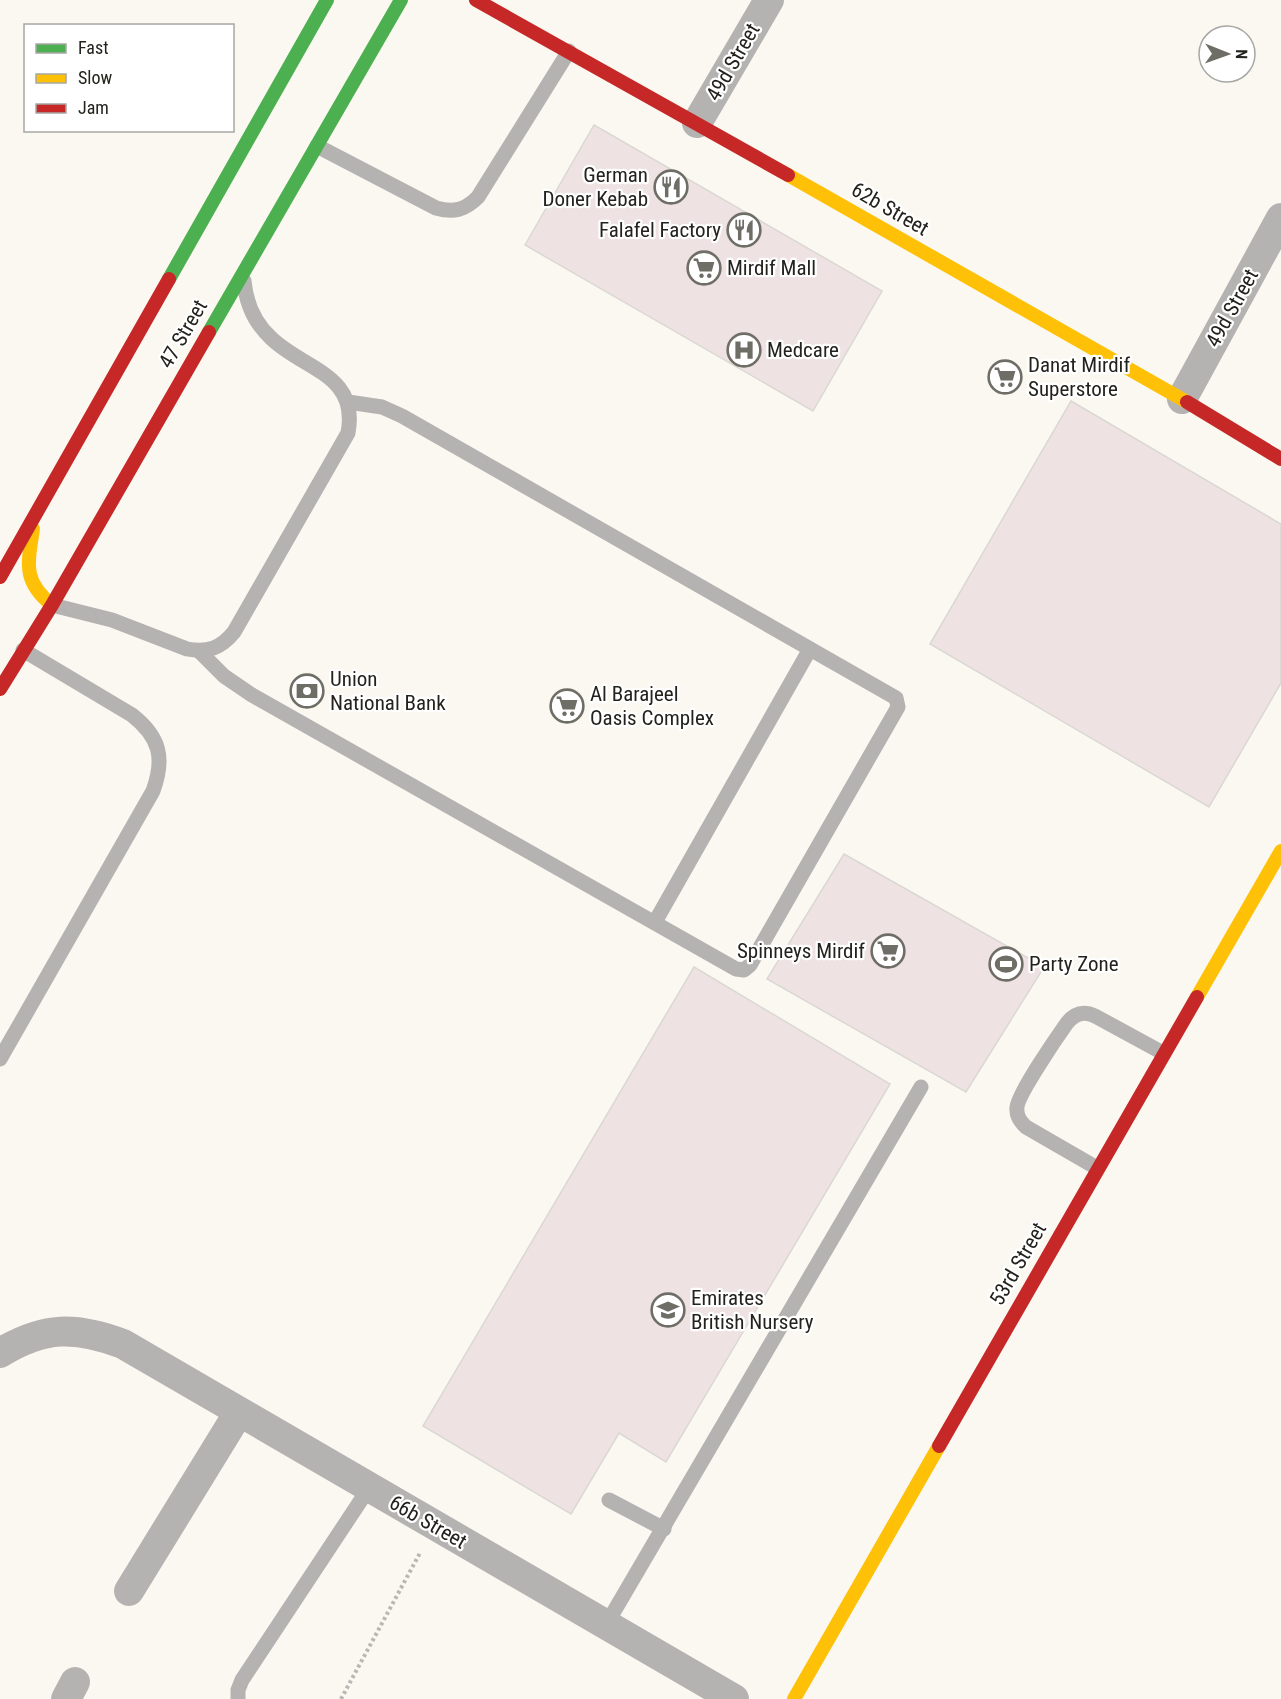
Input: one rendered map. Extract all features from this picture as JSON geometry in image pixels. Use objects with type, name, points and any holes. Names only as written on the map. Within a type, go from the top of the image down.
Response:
[{"type":"street","name":"47 Street","points":[[0,577],[327,0]]},
{"type":"street","name":"47 Street","points":[[0,688],[52,605],[401,0]]},
{"type":"street","name":"62b Street","points":[[476,0],[1182,399],[1281,459]]},
{"type":"street","name":"49d Street","points":[[697,123],[769,0]]},
{"type":"street","name":"49d Street","points":[[1182,399],[1281,218]]},
{"type":"street","points":[[34,518],[29,576],[33,588],[52,605]]},
{"type":"street","name":"53rd Street","points":[[794,1699],[1281,851]]},
{"type":"street","name":"66b Street","points":[[0,1353],[17,1342],[43,1333],[70,1331],[97,1334],[123,1344],[734,1699]]},
{"type":"street","points":[[129,1591],[239,1412]]},
{"type":"lane","points":[[317,146],[436,208],[448,212],[459,211],[478,198],[569,51]]},
{"type":"lane","points":[[200,652],[219,646],[234,632],[348,433],[351,417],[348,402],[341,389],[330,378],[272,340],[260,326],[250,309],[243,273]]},
{"type":"lane","points":[[52,605],[112,620],[200,652],[237,686],[736,969],[747,969],[898,707],[894,696],[402,416],[382,407],[348,402]]},
{"type":"lane","points":[[655,922],[810,649]]},
{"type":"lane","points":[[0,1059],[153,791],[159,775],[160,757],[155,741],[145,726],[132,715],[23,650]]},
{"type":"lane","points":[[1097,1168],[1021,1122],[1017,1108],[1021,1095],[1067,1023],[1076,1014],[1089,1013],[1163,1053]]},
{"type":"lane","points":[[606,1625],[921,1087]]},
{"type":"lane","points":[[238,1699],[238,1690],[242,1680],[369,1488]]},
{"type":"lane","points":[[609,1500],[664,1529]]},
{"type":"path","points":[[341,1699],[435,1526]]},
{"type":"building","name":"Mirdif Mall","points":[[594,125],[882,291],[813,411],[525,245]]},
{"type":"building","points":[[1071,401],[1281,524],[1281,683],[1209,807],[930,644]]},
{"type":"building","points":[[844,854],[1044,967],[966,1092],[767,979]]},
{"type":"building","points":[[694,967],[890,1084],[666,1462],[619,1433],[571,1514],[423,1426]]},
{"type":"traffic: fast","points":[[169,279],[327,0]]},
{"type":"traffic: fast","points":[[209,332],[401,0]]},
{"type":"traffic: slow","points":[[788,175],[1187,402]]},
{"type":"traffic: slow","points":[[33,529],[29,571],[36,588],[52,605]]},
{"type":"traffic: slow","points":[[1197,997],[1281,851]]},
{"type":"traffic: slow","points":[[794,1699],[939,1446]]},
{"type":"traffic: jam","points":[[476,0],[788,175]]},
{"type":"traffic: jam","points":[[0,577],[169,279]]},
{"type":"traffic: jam","points":[[0,689],[52,605],[209,332]]},
{"type":"traffic: jam","points":[[1187,402],[1281,459]]},
{"type":"traffic: jam","points":[[939,1446],[1197,997]]},
{"type":"place","name":"German Doner Kebab","points":[[671,187]]},
{"type":"place","name":"Falafel Factory","points":[[744,230]]},
{"type":"place","name":"Mirdif Mall","points":[[704,268]]},
{"type":"place","name":"Medcare","points":[[744,350]]},
{"type":"place","name":"Danat Mirdif Superstore","points":[[1005,377]]},
{"type":"place","name":"Union National Bank","points":[[307,691]]},
{"type":"place","name":"Al Barajeel Oasis Complex","points":[[567,706]]},
{"type":"place","name":"Spinneys Mirdif","points":[[888,951]]},
{"type":"place","name":"Party Zone","points":[[1006,964]]},
{"type":"place","name":"Emirates British Nursery","points":[[668,1310]]}]
